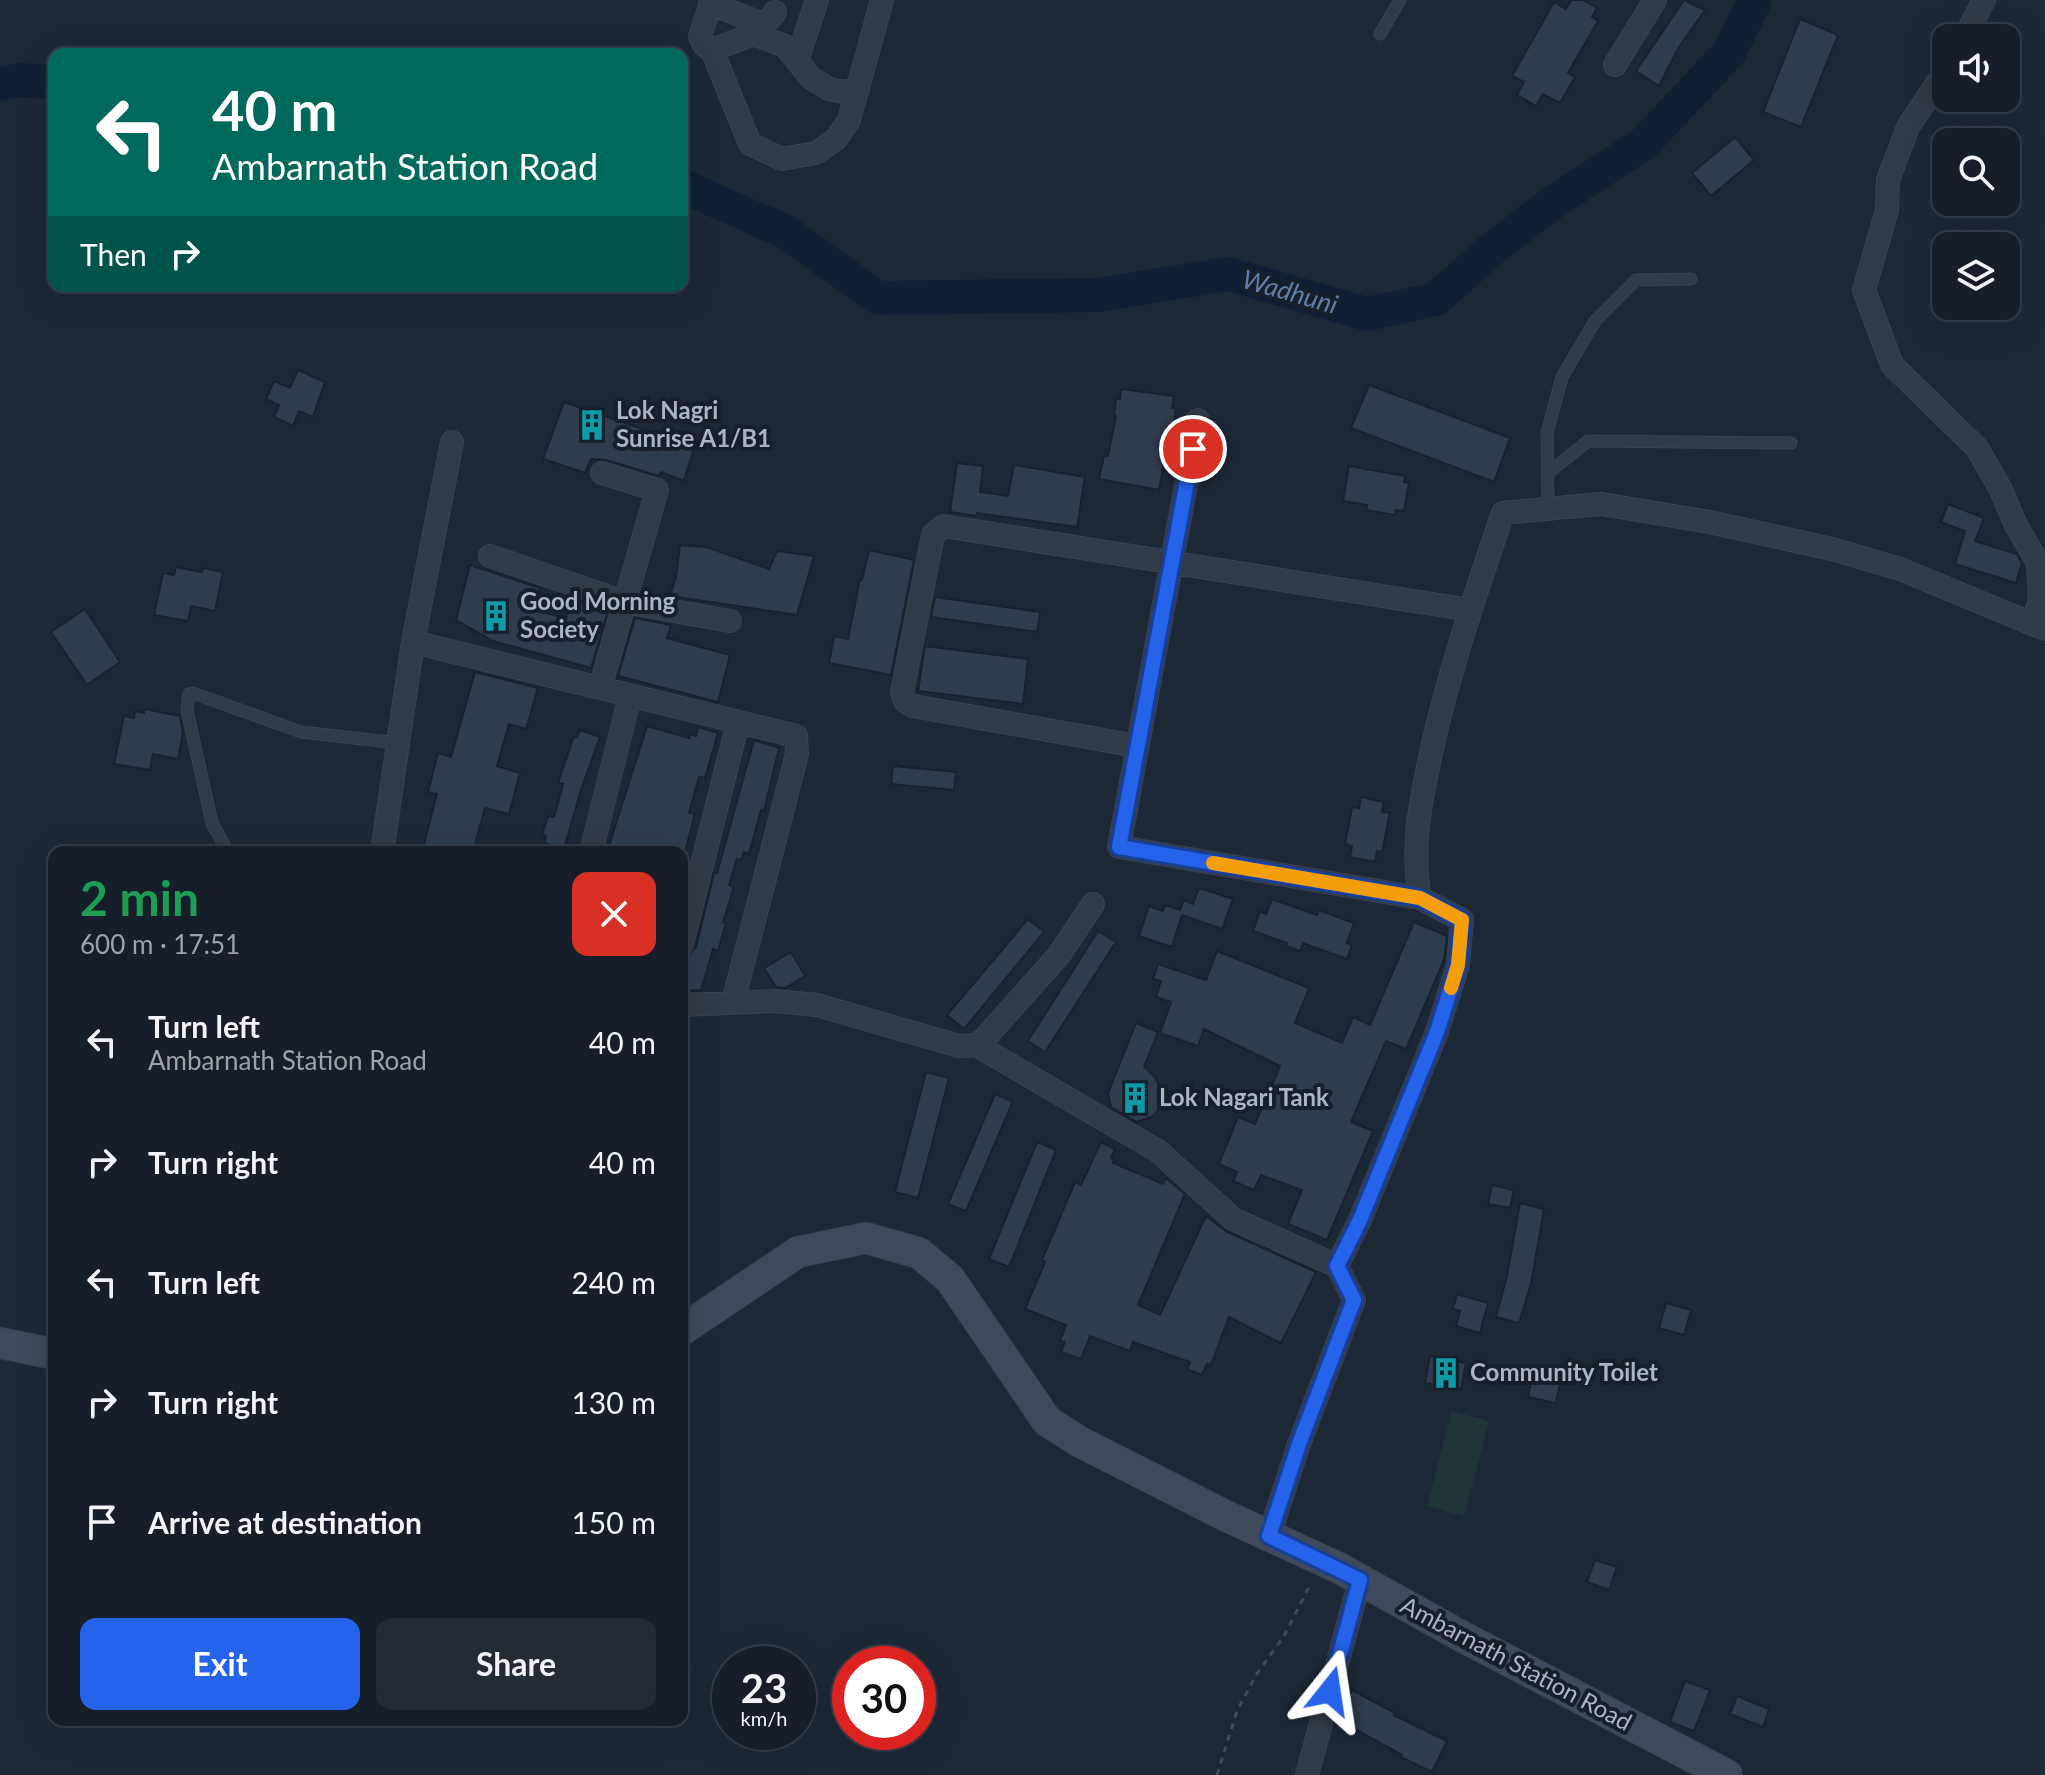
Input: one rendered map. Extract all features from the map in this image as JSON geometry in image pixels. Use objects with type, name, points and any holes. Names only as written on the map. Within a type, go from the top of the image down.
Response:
[{"type":"main road","name":"Ambarnath Station Road","points":[[688,1326],[798,1252],[866,1238],[919,1253],[950,1279],[1047,1421],[1080,1442],[1360,1580],[1727,1775]]},
{"type":"main road","points":[[0,1343],[48,1353]]},
{"type":"street","points":[[797,60],[817,0]]},
{"type":"street","points":[[775,12],[762,24],[711,2],[700,36],[704,45],[712,50],[750,144],[782,159],[816,153],[836,139],[849,120],[882,0]]},
{"type":"street","points":[[1615,65],[1655,0]]},
{"type":"street","points":[[1971,24],[1984,0]]},
{"type":"street","points":[[712,50],[754,34],[785,46],[811,78],[829,89],[844,92],[858,89]]},
{"type":"street","points":[[1420,898],[1416,873],[1416,823],[1442,702],[1503,513],[1601,504],[1637,508],[1832,549],[1900,569],[2039,626],[2042,562],[2016,525],[2000,488],[1977,448],[1892,365],[1864,290],[1887,210],[1888,180],[1908,127],[1932,91]]},
{"type":"street","points":[[1198,420],[1119,847],[1420,898],[1462,920],[1458,965],[1437,1032],[1360,1220],[1337,1266]]},
{"type":"street","points":[[383,846],[413,642],[452,442]]},
{"type":"street","points":[[600,688],[657,490],[602,473]]},
{"type":"street","points":[[1137,746],[913,706],[905,701],[902,692],[933,535],[943,526],[1470,610]]},
{"type":"street","points":[[490,556],[624,602],[730,621]]},
{"type":"street","points":[[413,642],[796,736],[797,754],[733,1002]]},
{"type":"street","points":[[592,846],[630,696]]},
{"type":"street","points":[[688,920],[738,722]]},
{"type":"street","points":[[976,1045],[1059,955],[1093,904]]},
{"type":"street","points":[[688,1005],[775,1001],[817,1005],[959,1046],[976,1045],[1158,1151],[1233,1219],[1337,1266],[1354,1300],[1299,1444],[1269,1536]]},
{"type":"street","points":[[1307,1775],[1360,1580]]},
{"type":"lane","points":[[1380,34],[1400,0]]},
{"type":"lane","points":[[1548,509],[1547,433],[1562,377],[1595,321],[1636,280],[1691,279]]},
{"type":"lane","points":[[1547,474],[1588,441],[1791,443]]},
{"type":"lane","points":[[225,846],[212,823],[187,710],[189,694],[301,732],[398,743]]},
{"type":"path","points":[[1217,1775],[1237,1711],[1256,1675],[1284,1636],[1322,1561]]},
{"type":"green space","points":[[1452,1411],[1489,1421],[1464,1516],[1427,1506]]},
{"type":"building","points":[[1571,0],[1583,0],[1597,8],[1592,17],[1598,21],[1568,73],[1575,77],[1560,103],[1543,94],[1536,106],[1517,95],[1524,82],[1512,76],[1554,2],[1566,9]]},
{"type":"building","points":[[1684,0],[1705,10],[1679,47],[1659,86],[1636,71]]},
{"type":"building","points":[[1800,19],[1838,35],[1801,127],[1763,112]]},
{"type":"building","points":[[1735,137],[1754,160],[1711,196],[1692,173]]},
{"type":"building","points":[[298,370],[325,382],[313,417],[299,411],[293,426],[274,417],[279,405],[266,399],[274,381],[290,388]]},
{"type":"building","points":[[1369,385],[1510,438],[1494,482],[1351,428]]},
{"type":"building","points":[[1121,389],[1174,396],[1172,408],[1176,408],[1172,437],[1169,437],[1159,490],[1099,479],[1104,456],[1108,456],[1116,399],[1120,399]]},
{"type":"building","name":"Lok Nagri Sunrise A1/B1","points":[[564,402],[694,447],[684,481],[661,472],[659,476],[606,460],[591,459],[585,473],[543,459]]},
{"type":"building","points":[[957,463],[983,466],[980,492],[1008,496],[1014,465],[1085,477],[1077,527],[950,512]]},
{"type":"building","points":[[1349,466],[1405,476],[1404,482],[1409,483],[1404,511],[1396,510],[1395,515],[1366,510],[1367,505],[1343,501]]},
{"type":"building","points":[[1948,504],[1984,518],[1975,541],[2017,554],[2022,563],[2016,583],[1955,564],[1965,531],[1941,522]]},
{"type":"building","points":[[680,545],[706,547],[769,569],[777,551],[814,556],[797,615],[670,596]]},
{"type":"building","points":[[869,550],[914,560],[891,675],[829,663],[834,636],[848,639]]},
{"type":"building","name":"Good Morning Society","points":[[470,565],[540,588],[537,611],[566,618],[572,599],[608,611],[591,668],[493,641],[456,620]]},
{"type":"building","points":[[176,567],[223,572],[215,611],[191,606],[188,621],[154,615],[163,573],[174,575]]},
{"type":"building","points":[[935,597],[1040,612],[1037,632],[931,617]]},
{"type":"building","points":[[85,609],[120,662],[87,685],[51,632]]},
{"type":"building","points":[[635,618],[671,625],[667,638],[730,655],[718,702],[618,676]]},
{"type":"building","points":[[925,646],[1028,659],[1023,704],[918,691]]},
{"type":"building","points":[[475,672],[538,688],[526,729],[509,724],[497,766],[520,773],[509,814],[485,808],[475,846],[424,846],[437,794],[428,792],[438,753],[451,757]]},
{"type":"building","points":[[145,709],[180,716],[183,733],[178,759],[153,754],[150,770],[114,764],[124,716],[134,718],[135,711],[144,713]]},
{"type":"building","points":[[647,726],[689,738],[690,734],[696,736],[698,727],[718,733],[705,778],[699,777],[689,813],[695,814],[687,846],[609,846]]},
{"type":"building","points":[[580,730],[600,737],[565,846],[554,846],[544,843],[546,836],[542,835],[548,816],[554,817],[563,784],[558,783],[574,736],[577,737]]},
{"type":"building","points":[[754,740],[779,748],[764,811],[761,810],[749,854],[744,852],[741,860],[737,859],[729,885],[734,887],[718,951],[713,949],[701,990],[688,991],[688,955],[696,947],[714,873],[717,873]]},
{"type":"building","points":[[893,766],[956,772],[954,790],[891,784]]},
{"type":"building","points":[[1361,797],[1384,802],[1382,812],[1390,813],[1382,852],[1377,851],[1375,862],[1350,857],[1352,846],[1345,844],[1352,807],[1359,808]]},
{"type":"building","points":[[1199,888],[1233,899],[1222,929],[1182,915],[1172,947],[1139,936],[1149,906],[1163,911],[1165,905],[1180,910],[1184,900],[1193,904]]},
{"type":"building","points":[[1272,899],[1317,915],[1319,910],[1354,923],[1347,943],[1352,945],[1347,959],[1303,943],[1300,951],[1253,931],[1260,911],[1266,914]]},
{"type":"building","points":[[1028,919],[1044,932],[964,1029],[947,1015]]},
{"type":"building","points":[[1414,922],[1447,936],[1444,960],[1406,1049],[1386,1041],[1351,1122],[1373,1131],[1327,1240],[1288,1224],[1302,1190],[1261,1175],[1254,1190],[1233,1181],[1237,1172],[1219,1164],[1238,1117],[1255,1124],[1280,1066],[1204,1029],[1198,1046],[1160,1033],[1171,1002],[1156,997],[1161,981],[1153,979],[1158,964],[1206,980],[1217,951],[1309,988],[1295,1023],[1342,1043],[1353,1017],[1370,1025]]},
{"type":"building","points":[[1098,931],[1116,942],[1045,1052],[1028,1041]]},
{"type":"building","points":[[791,952],[805,976],[785,988],[776,987],[764,968]]},
{"type":"building","name":"Lok Nagari Tank","points":[[1136,1023],[1158,1032],[1144,1067],[1155,1077],[1162,1093],[1158,1110],[1152,1117],[1137,1122],[1111,1107],[1108,1093]]},
{"type":"building","points":[[926,1072],[949,1078],[918,1198],[895,1192]]},
{"type":"building","points":[[995,1094],[1012,1101],[1011,1106],[966,1211],[948,1204]]},
{"type":"building","points":[[1037,1142],[1056,1150],[1009,1267],[989,1259]]},
{"type":"building","points":[[1101,1142],[1115,1149],[1111,1158],[1113,1163],[1163,1184],[1166,1178],[1185,1194],[1138,1305],[1160,1315],[1206,1216],[1227,1232],[1316,1272],[1281,1343],[1229,1317],[1211,1365],[1207,1364],[1202,1375],[1187,1369],[1190,1362],[1133,1342],[1130,1351],[1090,1336],[1081,1359],[1061,1352],[1065,1342],[1060,1341],[1066,1325],[1025,1309],[1075,1182],[1081,1185]]},
{"type":"building","points":[[1492,1185],[1514,1190],[1510,1208],[1488,1204]]},
{"type":"building","points":[[1520,1203],[1544,1209],[1531,1284],[1519,1323],[1496,1317]]},
{"type":"building","points":[[1457,1294],[1488,1303],[1480,1333],[1456,1326],[1460,1311],[1453,1309]]},
{"type":"building","points":[[1666,1303],[1691,1310],[1684,1335],[1659,1328]]},
{"type":"building","name":"Community Toilet","points":[[1430,1356],[1466,1363],[1461,1389],[1425,1383]]},
{"type":"building","points":[[1534,1368],[1562,1374],[1556,1403],[1528,1397]]},
{"type":"building","points":[[1595,1560],[1617,1567],[1609,1590],[1587,1582]]},
{"type":"building","points":[[1685,1681],[1710,1690],[1694,1731],[1670,1722]]},
{"type":"building","points":[[1352,1690],[1447,1741],[1432,1772],[1337,1719]]},
{"type":"building","points":[[1737,1696],[1769,1709],[1763,1727],[1730,1714]]},
{"type":"waterway","name":"Wadhuni","points":[[688,189],[786,232],[878,298],[1100,295],[1228,274],[1367,314],[1436,299],[1486,254],[1552,203],[1643,144],[1729,53],[1755,0]]},
{"type":"waterway","name":"Wadhuni","points":[[0,84],[19,80],[48,82]]},
{"type":"slow traffic","points":[[1213,863],[1420,898],[1462,920],[1458,965],[1451,988]]},
{"type":"place","name":"Lok Nagri Sunrise A1/B1","points":[[592,425]]},
{"type":"place","name":"Good Morning Society","points":[[496,616]]},
{"type":"place","name":"Lok Nagari Tank","points":[[1135,1098]]},
{"type":"place","name":"Community Toilet","points":[[1446,1373]]},
{"type":"route","points":[[1193,449],[1119,847],[1420,898],[1462,920],[1458,965],[1437,1032],[1360,1220],[1337,1266],[1354,1300],[1299,1444],[1269,1536],[1360,1580],[1330,1691]]}]
